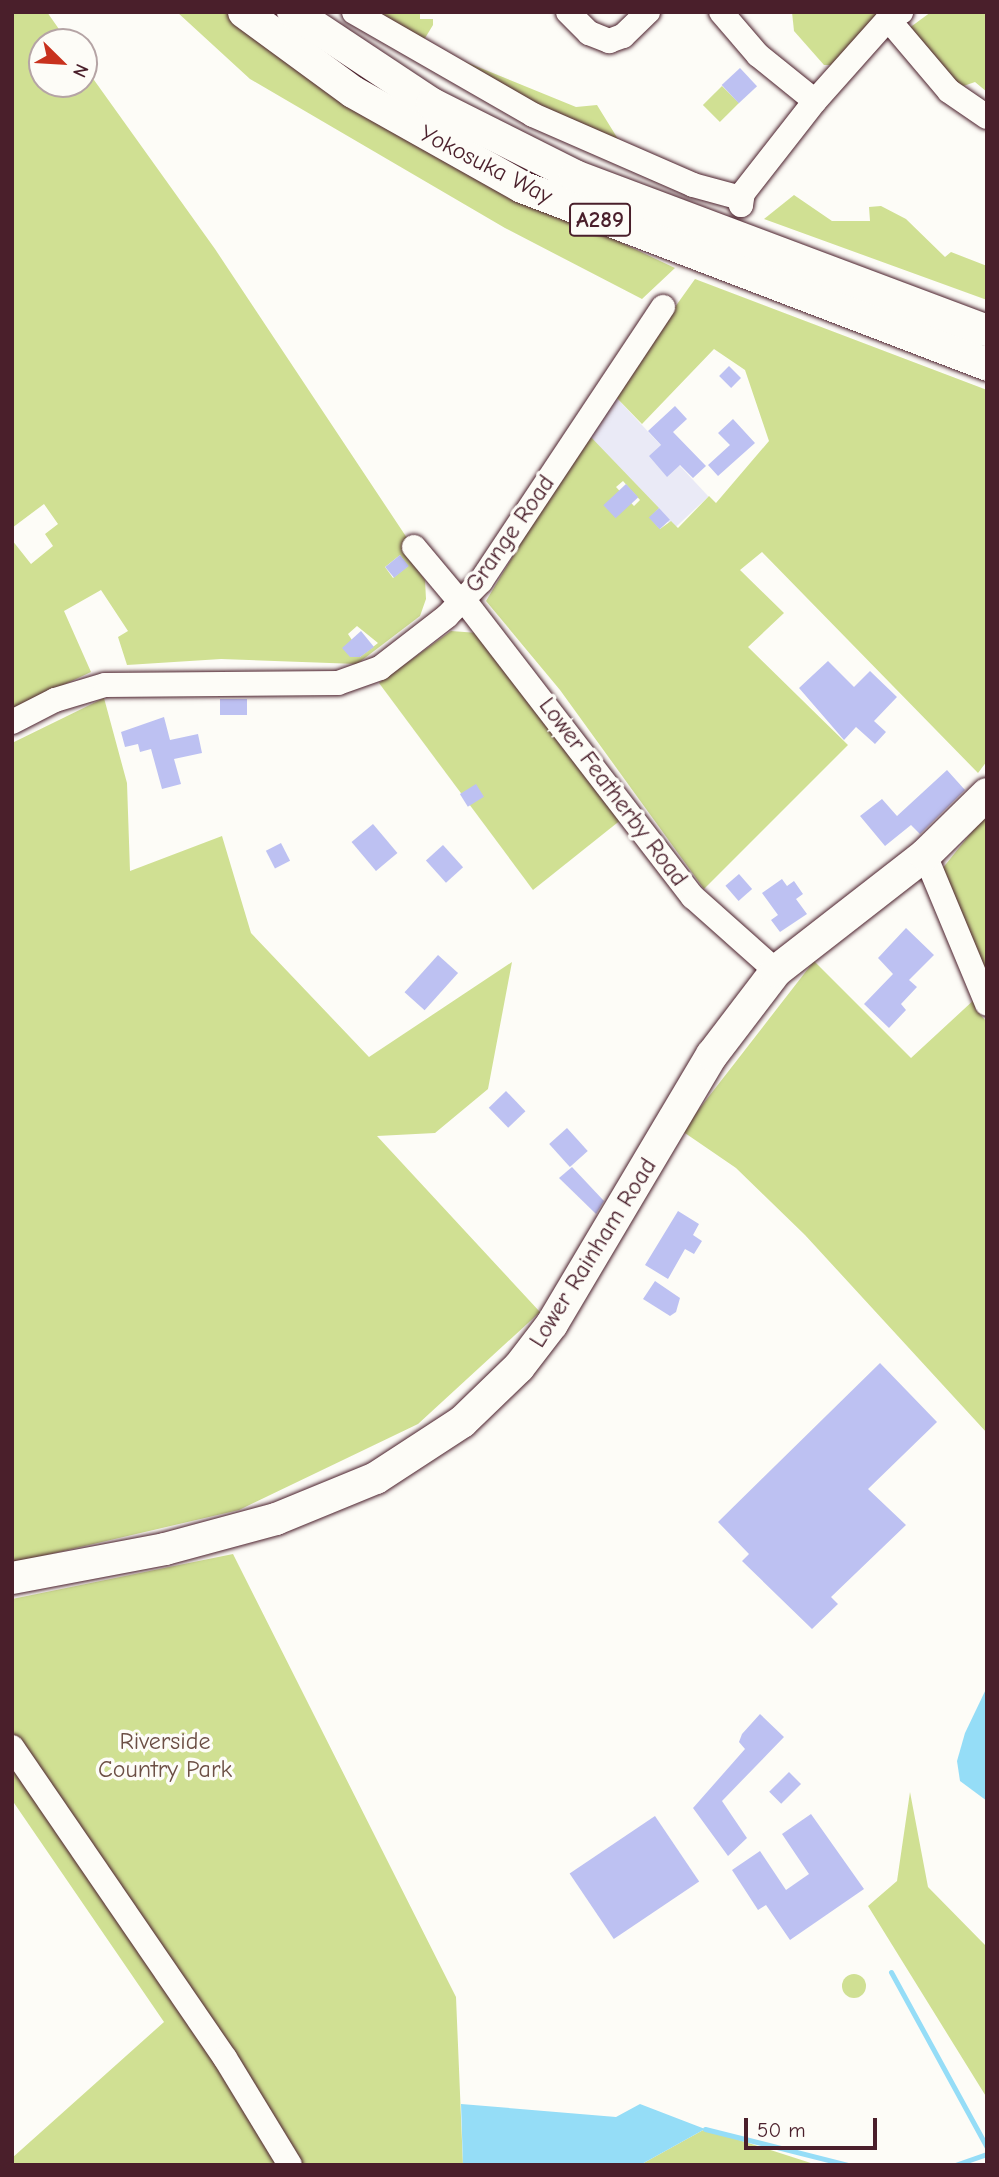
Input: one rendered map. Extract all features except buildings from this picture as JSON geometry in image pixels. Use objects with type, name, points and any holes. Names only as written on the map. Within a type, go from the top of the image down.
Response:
[{"type":"main road","name":"Yokosuka Way","points":[[244,12],[353,92],[522,187],[987,365]]},
{"type":"main road","name":"Yokosuka Way","points":[[293,12],[432,104],[575,176],[987,331]]},
{"type":"main road","name":"Lower Rainham Road","points":[[12,1578],[212,1538],[276,1520],[376,1478],[451,1430],[514,1373],[552,1324],[712,1055],[776,971],[925,855],[987,794]]},
{"type":"street","points":[[354,12],[533,116],[694,185],[741,198],[816,101],[894,16],[949,91],[987,117]]},
{"type":"street","points":[[568,12],[587,31],[610,41],[624,36],[648,12]]},
{"type":"street","points":[[721,12],[758,55],[816,101]]},
{"type":"street","name":"Grange Road","points":[[12,722],[55,700],[105,685],[357,680],[410,647],[462,601],[503,551],[663,307]]},
{"type":"street","name":"Lower Featherby Road","points":[[414,547],[462,601],[693,897],[776,971]]},
{"type":"street","points":[[925,855],[987,1004]]},
{"type":"street","points":[[12,1747],[225,2058],[290,2165]]},
{"type":"shaded area","points":[[613,394],[708,496],[674,528],[579,426]]},
{"type":"green space","points":[[12,12],[47,12],[58,28],[28,28],[28,98],[98,98],[98,86],[215,249],[409,541],[402,549],[425,580],[426,599],[420,616],[357,664],[221,659],[127,665],[118,637],[128,631],[101,590],[64,611],[91,672],[12,709],[12,540],[31,564],[53,546],[45,534],[58,524],[44,504],[12,528]],"holes":[[[400,555],[408,566],[393,578],[385,567]],[[357,626],[378,643],[360,657],[350,657],[352,640],[348,634]]]},
{"type":"green space","points":[[177,12],[231,12],[531,200],[675,268],[642,299],[505,228],[250,79]]},
{"type":"green space","points":[[363,12],[420,12],[420,19],[433,19],[433,25],[419,48]]},
{"type":"green space","points":[[792,12],[881,12],[835,65],[824,65],[794,31]]},
{"type":"green space","points":[[931,12],[987,12],[987,92],[975,82],[949,91],[901,34]]},
{"type":"green space","points":[[434,49],[576,107],[597,105],[626,152]]},
{"type":"green space","points":[[722,86],[739,103],[720,122],[703,105]]},
{"type":"green space","points":[[794,195],[832,221],[870,221],[869,207],[881,206],[906,219],[945,257],[951,252],[987,266],[987,300],[764,219]]},
{"type":"green space","points":[[695,279],[987,390],[987,761],[978,773],[762,552],[740,570],[784,613],[748,647],[848,745],[704,889],[560,690],[486,601],[587,433],[659,508],[650,518],[660,529],[671,521],[678,528],[709,496],[716,503],[769,441],[745,370],[714,349],[642,424],[613,394]],"holes":[[[623,481],[640,500],[634,506],[616,487]]]},
{"type":"green space","points":[[451,631],[478,633],[622,819],[533,890],[379,683]]},
{"type":"green space","points":[[104,698],[127,783],[130,871],[222,836],[251,933],[369,1057],[512,962],[488,1089],[435,1133],[377,1136],[540,1312],[418,1424],[239,1510],[12,1563],[12,743]]},
{"type":"green space","points":[[987,813],[987,979],[942,869]]},
{"type":"green space","points":[[814,961],[911,1058],[976,998],[975,1009],[987,1022],[987,1433],[805,1235],[736,1168],[682,1131]]},
{"type":"green space","name":"Riverside Country Park","points":[[233,1554],[456,1997],[463,2165],[12,2165],[12,2158],[164,2022],[12,1800],[12,1599]]},
{"type":"green space","points":[[910,1792],[928,1887],[987,1947],[987,2098],[868,1906],[897,1881]]},
{"type":"green space","points":[[854,1974],[862,1978],[866,1986],[862,1994],[854,1998],[846,1994],[842,1986],[846,1978]]},
{"type":"green space","points":[[705,2129],[817,2165],[640,2165]]},
{"type":"water","points":[[987,1687],[987,1801],[960,1781],[957,1761],[965,1733]]},
{"type":"water","points":[[461,2104],[616,2117],[640,2104],[705,2129],[640,2165],[463,2165]]},
{"type":"waterway","points":[[891,1972],[987,2147]]},
{"type":"waterway","points":[[705,2129],[848,2165]]},
{"type":"waterway","points":[[955,2165],[987,2154]]}]
